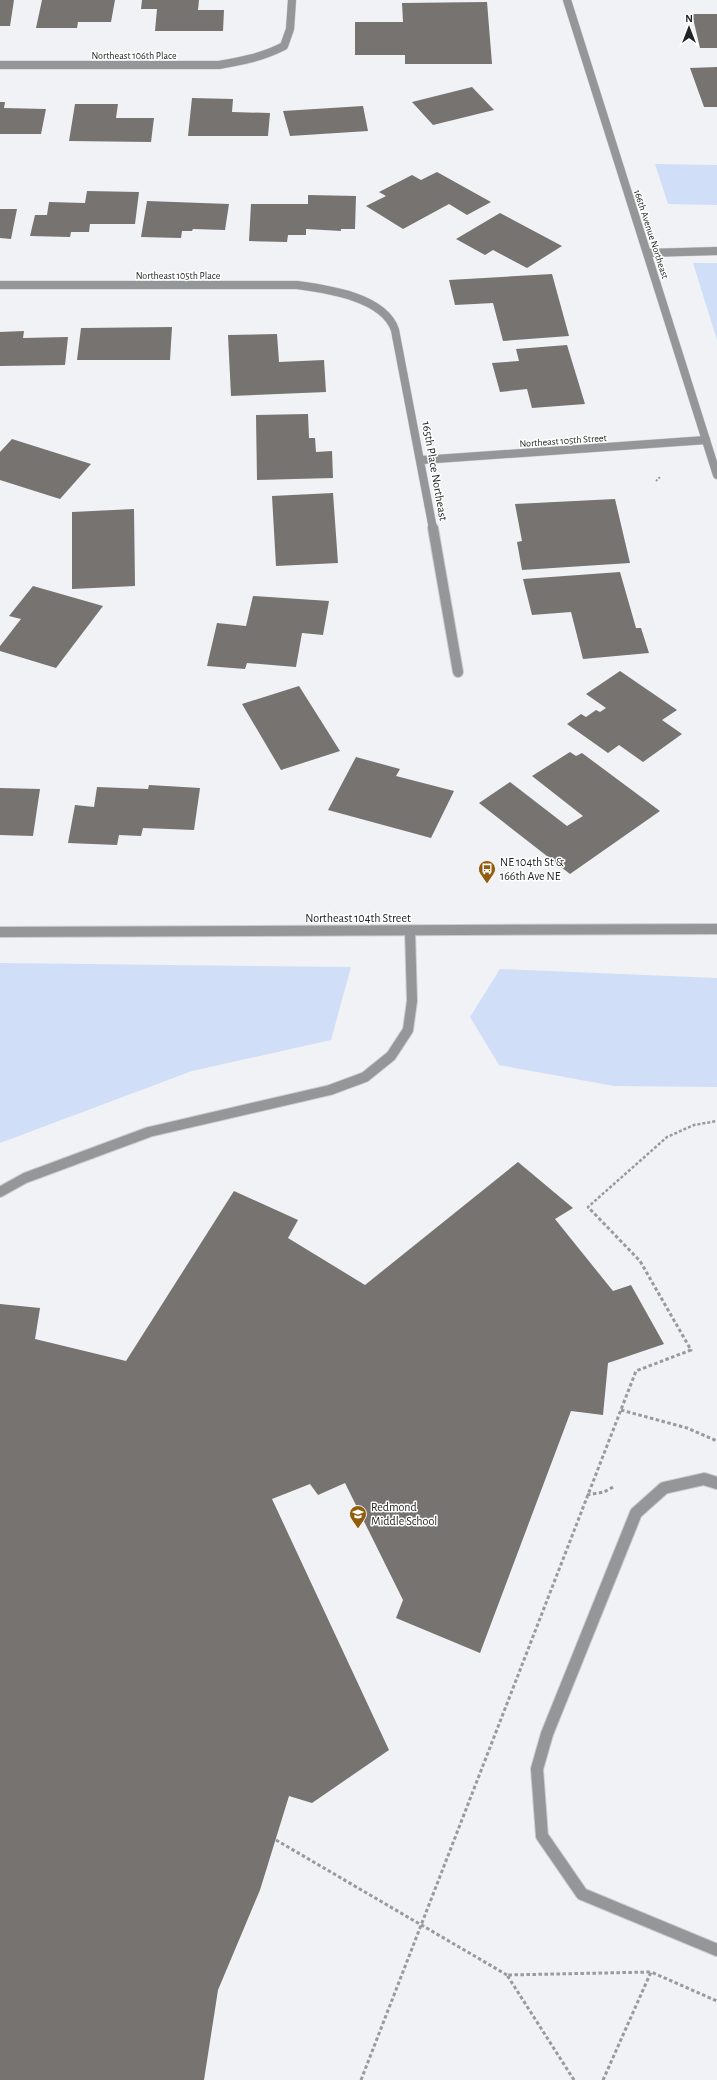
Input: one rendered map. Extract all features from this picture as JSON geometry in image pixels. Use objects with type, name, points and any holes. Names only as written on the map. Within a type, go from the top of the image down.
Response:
[{"type":"street","name":"Northeast 106th Place","points":[[0,65],[219,65],[267,56],[284,46],[290,29],[292,0]]},
{"type":"street","name":"166th Avenue Northeast","points":[[567,0],[717,475]]},
{"type":"street","points":[[648,253],[717,251]]},
{"type":"street","name":"Northeast 105th Place","points":[[0,285],[298,285],[327,289],[354,296]]},
{"type":"street","name":"165th Place Northeast","points":[[354,296],[374,306],[393,322],[422,460],[458,672]]},
{"type":"street","name":"Northeast 105th Street","points":[[422,460],[706,440]]},
{"type":"street","name":"Northeast 104th Street","points":[[0,932],[717,929]]},
{"type":"street","points":[[0,1192],[25,1178],[149,1132],[330,1090],[365,1076],[392,1056],[408,1030],[412,1001],[410,931]]},
{"type":"street","points":[[717,1483],[704,1479],[664,1488],[636,1513],[547,1734],[537,1769],[542,1836],[582,1894],[717,1950]]},
{"type":"path","points":[[656,482],[660,477]]},
{"type":"path","points":[[361,2080],[636,1371],[691,1350],[640,1261],[588,1207],[667,1137],[694,1125],[717,1121]]},
{"type":"path","points":[[621,1410],[686,1428],[717,1441]]},
{"type":"path","points":[[276,1840],[507,1975],[574,2080]]},
{"type":"path","points":[[507,1975],[651,1972],[717,2001]]},
{"type":"path","points":[[603,2080],[651,1972]]},
{"type":"shaded area","points":[[655,164],[717,165],[717,205],[668,204]]},
{"type":"shaded area","points":[[693,263],[717,263],[717,340]]},
{"type":"shaded area","points":[[0,963],[351,967],[331,1040],[192,1071],[0,1143]]},
{"type":"shaded area","points":[[500,969],[717,978],[717,1087],[614,1086],[499,1065],[470,1017]]},
{"type":"building","points":[[0,0],[14,0],[10,26],[0,26]]},
{"type":"building","points":[[42,0],[115,0],[111,22],[78,22],[77,28],[36,28]]},
{"type":"building","points":[[142,0],[199,0],[198,10],[224,10],[223,31],[155,31],[157,9],[141,9]]},
{"type":"building","points":[[487,2],[492,64],[405,64],[405,55],[355,55],[355,22],[403,22],[402,3]]},
{"type":"building","points":[[692,14],[717,14],[717,48],[700,48]]},
{"type":"building","points":[[717,67],[717,107],[704,107],[690,68]]},
{"type":"building","points":[[472,87],[494,110],[433,125],[412,102]]},
{"type":"building","points":[[192,98],[233,99],[232,112],[270,113],[268,136],[188,136]]},
{"type":"building","points":[[0,102],[5,102],[4,108],[46,109],[41,134],[0,134]]},
{"type":"building","points":[[75,104],[118,104],[116,118],[154,118],[151,142],[69,141]]},
{"type":"building","points":[[363,106],[368,131],[290,136],[283,111]]},
{"type":"building","points":[[437,172],[491,202],[467,215],[449,204],[403,229],[366,206],[386,196],[379,192],[412,175],[421,180]]},
{"type":"building","points":[[87,191],[139,192],[135,224],[90,224],[89,232],[71,232],[70,237],[30,236],[35,215],[47,215],[49,202],[85,203]]},
{"type":"building","points":[[308,195],[356,196],[355,229],[341,229],[341,231],[306,229],[306,235],[288,235],[287,242],[249,241],[251,204],[308,204]]},
{"type":"building","points":[[147,201],[229,204],[225,230],[193,229],[192,231],[182,231],[181,238],[141,237]]},
{"type":"building","points":[[0,209],[17,209],[11,239],[0,238]]},
{"type":"building","points":[[500,213],[562,246],[527,268],[493,250],[485,255],[456,239]]},
{"type":"building","points":[[552,274],[569,336],[503,341],[493,303],[455,305],[449,280]]},
{"type":"building","points":[[172,327],[170,360],[77,360],[81,328]]},
{"type":"building","points":[[24,331],[23,338],[68,337],[65,365],[0,366],[0,332]]},
{"type":"building","points":[[277,334],[279,362],[324,360],[326,392],[231,396],[228,335]]},
{"type":"building","points":[[567,345],[585,404],[532,408],[527,389],[500,392],[492,363],[519,361],[516,349]]},
{"type":"building","points":[[308,414],[309,438],[315,438],[316,452],[332,451],[333,478],[257,480],[256,415]]},
{"type":"building","points":[[12,439],[91,464],[60,499],[0,480],[0,452]]},
{"type":"building","points":[[333,493],[338,563],[276,566],[272,496]]},
{"type":"building","points":[[615,499],[630,563],[522,570],[517,542],[522,541],[515,504]]},
{"type":"building","points":[[134,509],[135,586],[72,589],[72,512]]},
{"type":"building","points":[[620,572],[636,628],[641,628],[649,653],[583,659],[571,612],[532,615],[523,579]]},
{"type":"building","points":[[33,586],[103,606],[56,668],[0,651],[0,646],[21,619],[9,616]]},
{"type":"building","points":[[253,596],[329,601],[323,635],[302,633],[296,667],[247,663],[245,669],[207,666],[217,623],[246,626]]},
{"type":"building","points":[[620,671],[677,710],[662,720],[682,734],[643,762],[619,745],[608,753],[567,724],[581,714],[586,717],[596,710],[600,712],[606,708],[586,694]]},
{"type":"building","points":[[299,686],[340,751],[281,770],[242,704]]},
{"type":"building","points":[[570,752],[576,756],[582,753],[660,811],[570,874],[479,803],[510,782],[567,826],[583,816],[532,776]]},
{"type":"building","points":[[356,757],[400,769],[396,776],[454,791],[431,838],[328,810]]},
{"type":"building","points":[[149,785],[200,788],[194,830],[143,828],[141,836],[119,835],[117,845],[68,843],[75,805],[94,807],[97,787],[148,789]]},
{"type":"building","points":[[0,788],[40,789],[33,836],[0,835]]},
{"type":"building","points":[[518,1162],[573,1208],[555,1219],[613,1291],[631,1285],[664,1344],[608,1363],[603,1415],[571,1411],[480,1653],[396,1618],[403,1600],[345,1483],[318,1495],[310,1484],[272,1499],[389,1750],[312,1803],[289,1796],[260,1890],[218,1990],[204,2080],[0,2080],[0,1304],[40,1308],[35,1339],[126,1361],[234,1191],[298,1220],[288,1238],[365,1285]]},
{"type":"place","name":"NE 104th St & 166th Ave NE","points":[[487,884]]},
{"type":"place","name":"Redmond Middle School","points":[[358,1529]]}]
